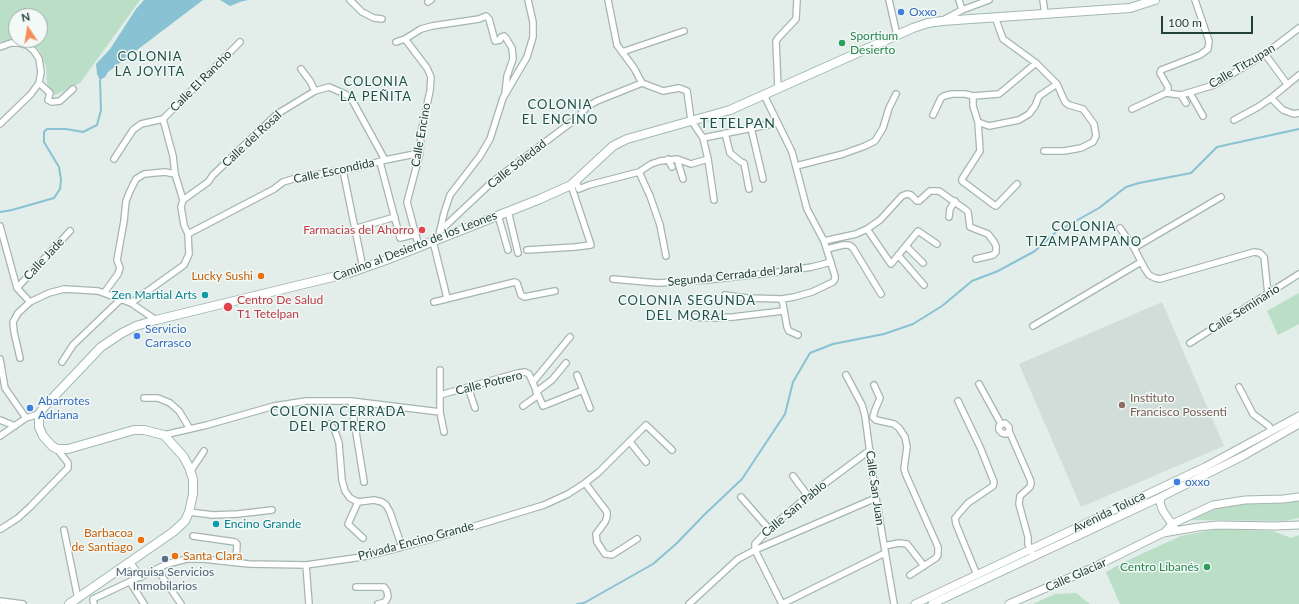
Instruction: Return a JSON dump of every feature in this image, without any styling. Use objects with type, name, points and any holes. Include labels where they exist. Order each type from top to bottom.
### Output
[{"type":"main road","name":"Camino al Desierto de los Leones","points":[[39,414],[101,347],[129,330],[156,320],[349,273],[419,247],[437,237],[540,199],[573,183],[614,146],[627,139],[730,110],[897,35],[928,24],[942,21],[1130,8],[1155,0]]},
{"type":"main road","points":[[39,414],[38,427],[43,436],[52,446],[57,449],[68,449],[134,430],[144,430],[164,435],[183,456],[193,479],[193,494],[189,512],[185,521],[173,532],[69,604]]},
{"type":"street","points":[[350,0],[362,12],[374,18],[382,18]]},
{"type":"street","points":[[447,298],[437,237],[450,195],[480,156],[490,139],[505,96],[522,68],[533,37],[533,22],[528,0]]},
{"type":"street","points":[[608,0],[617,44],[634,68],[642,83],[663,91],[679,88],[687,91],[691,120],[703,138],[708,159],[714,200]]},
{"type":"street","points":[[778,88],[776,41],[778,37],[796,19],[797,0]]},
{"type":"street","points":[[889,0],[897,35]]},
{"type":"street","points":[[959,0],[962,10]]},
{"type":"street","points":[[942,21],[962,10],[989,0]]},
{"type":"street","points":[[1043,0],[1045,14]]},
{"type":"street","points":[[1166,93],[1168,86],[1160,73],[1161,70],[1200,55],[1208,49],[1209,41],[1195,0]]},
{"type":"street","points":[[396,42],[406,39],[432,26],[478,19],[486,16],[489,19],[495,41],[500,40],[500,37],[504,36],[512,48],[513,59],[507,76],[505,96]]},
{"type":"street","points":[[995,17],[1003,39],[1036,63],[1057,84],[1065,102],[1069,105],[1083,109],[1094,124],[1096,136],[1093,142],[1081,148],[1064,151],[1044,151]]},
{"type":"street","name":"Calle Titzupan","points":[[1182,95],[1214,86],[1265,54],[1299,28]]},
{"type":"street","points":[[622,52],[684,31]]},
{"type":"street","name":"Calle Encino","points":[[406,39],[427,68],[430,77],[430,91],[421,132],[420,153],[407,202],[419,247]]},
{"type":"street","name":"Calle El Rancho","points":[[163,119],[240,42]]},
{"type":"street","points":[[0,47],[11,43],[27,45],[34,51],[39,59],[41,72],[39,84],[31,94],[0,124]]},
{"type":"street","points":[[1265,54],[1286,84]]},
{"type":"street","points":[[933,115],[941,98],[944,96],[952,94],[965,94],[973,96],[998,94],[1036,63]]},
{"type":"street","points":[[301,69],[315,91]]},
{"type":"street","points":[[1234,120],[1258,107],[1299,75]]},
{"type":"street","name":"Calle Soledad","points":[[437,237],[491,183],[577,118],[588,106],[642,83]]},
{"type":"street","points":[[39,84],[50,93],[48,100],[52,102],[60,101],[73,90]]},
{"type":"street","points":[[978,122],[989,126],[1019,120],[1029,114],[1035,106],[1039,96],[1057,84]]},
{"type":"street","name":"Calle del Rosal","points":[[183,200],[208,182],[213,175],[277,114],[315,91],[329,88],[351,98],[383,161],[400,238],[416,234]]},
{"type":"street","points":[[1132,109],[1166,93],[1182,95],[1186,103]]},
{"type":"street","points":[[1190,93],[1203,116]]},
{"type":"street","points":[[796,166],[843,154],[874,141],[883,128],[889,108],[896,94]]},
{"type":"street","points":[[725,294],[746,298],[794,298],[812,292],[833,282],[835,276],[824,241],[807,209],[792,152],[764,95]]},
{"type":"street","points":[[973,96],[973,106],[978,122],[980,152],[962,181],[994,205],[998,205],[1017,184]]},
{"type":"street","points":[[1273,96],[1283,110],[1294,114],[1299,113]]},
{"type":"street","points":[[114,159],[133,130],[141,124],[163,119],[173,156],[175,174],[183,200],[181,207],[184,225],[188,234],[189,254],[184,265],[131,303]]},
{"type":"street","points":[[703,138],[777,123]]},
{"type":"street","points":[[751,128],[763,179]]},
{"type":"street","points":[[725,133],[730,153],[744,163],[749,189]]},
{"type":"street","name":"Calle Escondida","points":[[188,234],[274,189],[283,182],[360,167],[420,153]]},
{"type":"street","points":[[573,183],[579,190],[589,185],[639,172],[651,164],[668,159],[677,159],[691,164]]},
{"type":"street","points":[[668,159],[672,167]]},
{"type":"street","points":[[677,159],[683,179]]},
{"type":"street","points":[[680,170],[691,164],[708,159]]},
{"type":"street","points":[[104,293],[118,274],[120,268],[117,260],[126,201],[136,179],[144,174],[165,172],[175,174]]},
{"type":"street","points":[[639,172],[650,196],[660,225],[666,256]]},
{"type":"street","points":[[344,175],[363,268]]},
{"type":"street","points":[[527,250],[591,245],[573,183]]},
{"type":"street","points":[[824,241],[845,237],[867,229],[880,220],[902,196],[907,194],[911,195],[919,201],[930,191],[939,191],[955,201],[968,212],[970,227],[972,229],[988,234],[992,238],[996,246],[996,252],[993,255],[976,259]]},
{"type":"street","points":[[1134,248],[1221,197]]},
{"type":"street","points":[[949,217],[950,209],[955,201]]},
{"type":"street","points":[[508,211],[518,253]]},
{"type":"street","points":[[498,215],[508,250]]},
{"type":"street","points":[[354,229],[395,218]]},
{"type":"street","points":[[0,226],[17,288],[30,302]]},
{"type":"street","points":[[1120,228],[1150,275],[1160,279],[1254,252],[1260,253],[1264,257],[1268,294]]},
{"type":"street","points":[[867,229],[892,264],[918,230],[937,244]]},
{"type":"street","name":"Calle Jade","points":[[17,288],[70,231]]},
{"type":"street","points":[[827,249],[843,245],[854,248],[881,294]]},
{"type":"street","points":[[906,246],[923,263]]},
{"type":"street","points":[[898,256],[924,285]]},
{"type":"street","name":"Segunda Cerrada del Jaral","points":[[613,279],[658,283],[707,280],[778,272],[812,267],[831,262]]},
{"type":"street","points":[[1033,326],[1141,262]]},
{"type":"street","name":"Calle Seminario","points":[[1190,343],[1299,274]]},
{"type":"street","points":[[434,302],[515,282],[517,283],[524,297],[555,291]]},
{"type":"street","points":[[20,358],[13,322],[18,313],[30,302],[49,293],[64,289],[98,291],[131,303],[156,320]]},
{"type":"street","points":[[782,299],[783,311],[789,331],[798,335]]},
{"type":"street","points":[[62,362],[73,345],[120,300]]},
{"type":"street","points":[[690,317],[733,317],[783,311]]},
{"type":"street","points":[[570,337],[533,382],[543,406],[583,390]]},
{"type":"street","points":[[0,359],[5,388],[26,418]]},
{"type":"street","points":[[523,406],[552,380],[566,363]]},
{"type":"street","points":[[440,370],[440,412],[444,432]]},
{"type":"street","name":"Calle Potrero","points":[[440,395],[525,372],[529,374],[533,382]]},
{"type":"street","points":[[577,375],[590,408]]},
{"type":"street","name":"Calle San Juan","points":[[846,375],[862,405],[868,429],[876,498],[894,604]]},
{"type":"street","points":[[979,384],[1000,424],[1004,423],[1008,425],[1009,431],[1030,479],[1030,487],[1020,496],[1019,500],[1028,537],[1028,544],[1035,551]]},
{"type":"street","points":[[874,386],[880,398],[873,417],[876,420],[894,424],[905,436],[908,447],[904,469],[938,548],[938,555],[936,558],[910,575]]},
{"type":"street","points":[[1239,387],[1253,414],[1269,426],[1271,432]]},
{"type":"street","points":[[468,388],[475,408]]},
{"type":"street","points":[[144,398],[158,398],[170,403],[179,411],[190,429]]},
{"type":"street","points":[[164,435],[207,425],[274,406],[306,401],[351,401],[440,412]]},
{"type":"street","points":[[351,401],[364,482]]},
{"type":"street","points":[[958,402],[980,447],[994,482],[993,486],[968,503],[955,518],[956,524],[977,575]]},
{"type":"street","points":[[0,436],[26,418],[39,414]]},
{"type":"street","name":"Avenida Toluca","points":[[932,604],[1210,464],[1299,416]]},
{"type":"street","points":[[0,420],[15,426]]},
{"type":"street","points":[[330,424],[339,443],[342,480],[345,491],[350,498],[358,502],[374,500],[382,502],[386,505],[390,512],[402,547]]},
{"type":"street","name":"Avenida Toluca","points":[[916,604],[977,575],[1161,497],[1243,456],[1299,424]]},
{"type":"street","name":"Privada Encino Grande","points":[[94,604],[93,599],[167,564],[187,559],[203,559],[249,564],[306,565],[362,557],[442,536],[544,504],[568,494],[585,483],[599,472],[646,425],[672,450]]},
{"type":"street","points":[[630,442],[646,462]]},
{"type":"street","points":[[1,529],[18,518],[60,478],[68,468],[68,463],[57,449]]},
{"type":"street","name":"Calle San Pablo","points":[[689,604],[727,567],[755,550],[755,544],[768,529],[808,496],[870,450]]},
{"type":"street","points":[[190,472],[204,451]]},
{"type":"street","points":[[793,476],[808,496]]},
{"type":"street","points":[[585,483],[607,512],[605,522],[596,534],[597,542],[605,554],[612,555],[637,539]]},
{"type":"street","points":[[741,497],[768,529]]},
{"type":"street","points":[[1161,497],[1160,503],[1164,512],[1178,531]]},
{"type":"street","name":"Calle Glaciar","points":[[1164,533],[1172,524],[1213,505],[1231,501],[1299,497]]},
{"type":"street","points":[[876,498],[755,550],[782,604],[885,553]]},
{"type":"street","points":[[358,502],[348,524],[363,538]]},
{"type":"street","points":[[189,512],[213,515],[272,510]]},
{"type":"street","name":"Calle Glaciar","points":[[1009,604],[1090,569],[1164,533],[1218,526],[1299,525]]},
{"type":"street","points":[[64,530],[78,598]]},
{"type":"street","points":[[193,536],[235,542],[237,544],[236,562]]},
{"type":"street","points":[[884,546],[899,543],[907,544],[924,566]]},
{"type":"street","points":[[130,562],[141,577]]},
{"type":"street","points":[[306,565],[309,604]]},
{"type":"street","points":[[157,569],[180,604]]},
{"type":"street","points":[[130,582],[144,604]]},
{"type":"street","points":[[356,587],[384,587],[387,591],[388,597],[384,602],[378,604]]},
{"type":"street","points":[[0,601],[23,604]]},
{"type":"shaded area","name":"Instituto Francisco Possenti","points":[[1162,302],[1224,446],[1081,507],[1019,364]]},
{"type":"green space","points":[[0,0],[140,0],[80,83],[55,95],[47,84],[46,67],[38,48],[48,48],[48,8],[8,8],[8,43],[0,42]]},
{"type":"green space","points":[[1299,293],[1299,324],[1278,335],[1267,311]]},
{"type":"green space","points":[[1299,498],[1299,518],[1285,521],[1185,520],[1230,504],[1272,502]]},
{"type":"green space","name":"Centro Libanés","points":[[1217,529],[1273,531],[1291,538],[1299,535],[1299,604],[1120,604],[1106,572],[1124,562],[1181,536]]},
{"type":"green space","points":[[1076,593],[1090,604],[1033,604],[1055,594]]},
{"type":"water","points":[[144,0],[203,0],[108,72],[105,77],[100,80],[97,74],[96,64],[110,49],[136,9]]},
{"type":"water","points":[[220,0],[248,0],[230,6]]},
{"type":"waterway","points":[[0,212],[54,198],[60,189],[61,180],[59,167],[44,142],[44,132],[47,129],[66,129],[83,132],[97,125],[101,110],[100,80]]},
{"type":"waterway","points":[[577,604],[584,603],[653,564],[677,543],[742,479],[785,414],[793,382],[810,353],[833,344],[884,334],[913,324],[942,306],[972,281],[998,271],[1035,251],[1056,232],[1099,208],[1126,187],[1191,173],[1217,147],[1299,129]]},
{"type":"place","name":"Oxxo","points":[[901,12]]},
{"type":"place","name":"Sportium Desierto","points":[[842,43]]},
{"type":"place","name":"Farmacias del Ahorro","points":[[422,230]]},
{"type":"place","name":"Lucky Sushi","points":[[261,276]]},
{"type":"place","name":"Zen Martial Arts","points":[[205,295]]},
{"type":"place","name":"Centro De Salud T1 Tetelpan","points":[[228,307]]},
{"type":"place","name":"Servicio Carrasco","points":[[137,336]]},
{"type":"place","name":"Instituto Francisco Possenti","points":[[1122,405]]},
{"type":"place","name":"Abarrotes Adriana","points":[[30,408]]},
{"type":"place","name":"oxxo","points":[[1177,482]]},
{"type":"place","name":"Encino Grande","points":[[216,524]]},
{"type":"place","name":"Barbacoa de Santiago","points":[[141,540]]},
{"type":"place","name":"Santa Clara","points":[[175,556]]},
{"type":"place","name":"Marquisa Servicios Inmobilarios","points":[[165,559]]},
{"type":"place","name":"Centro Libanés","points":[[1207,567]]},
{"type":"district","name":"COLONIA LA JOYITA","points":[[150,64]]},
{"type":"district","name":"COLONIA LA PEÑITA","points":[[376,90]]},
{"type":"district","name":"COLONIA EL ENCINO","points":[[560,112]]},
{"type":"district","name":"TETELPAN","points":[[738,123]]},
{"type":"district","name":"COLONIA TIZAMPAMPANO","points":[[1084,234]]},
{"type":"district","name":"COLONIA SEGUNDA DEL MORAL","points":[[687,308]]},
{"type":"district","name":"COLONIA CERRADA DEL POTRERO","points":[[338,420]]}]
